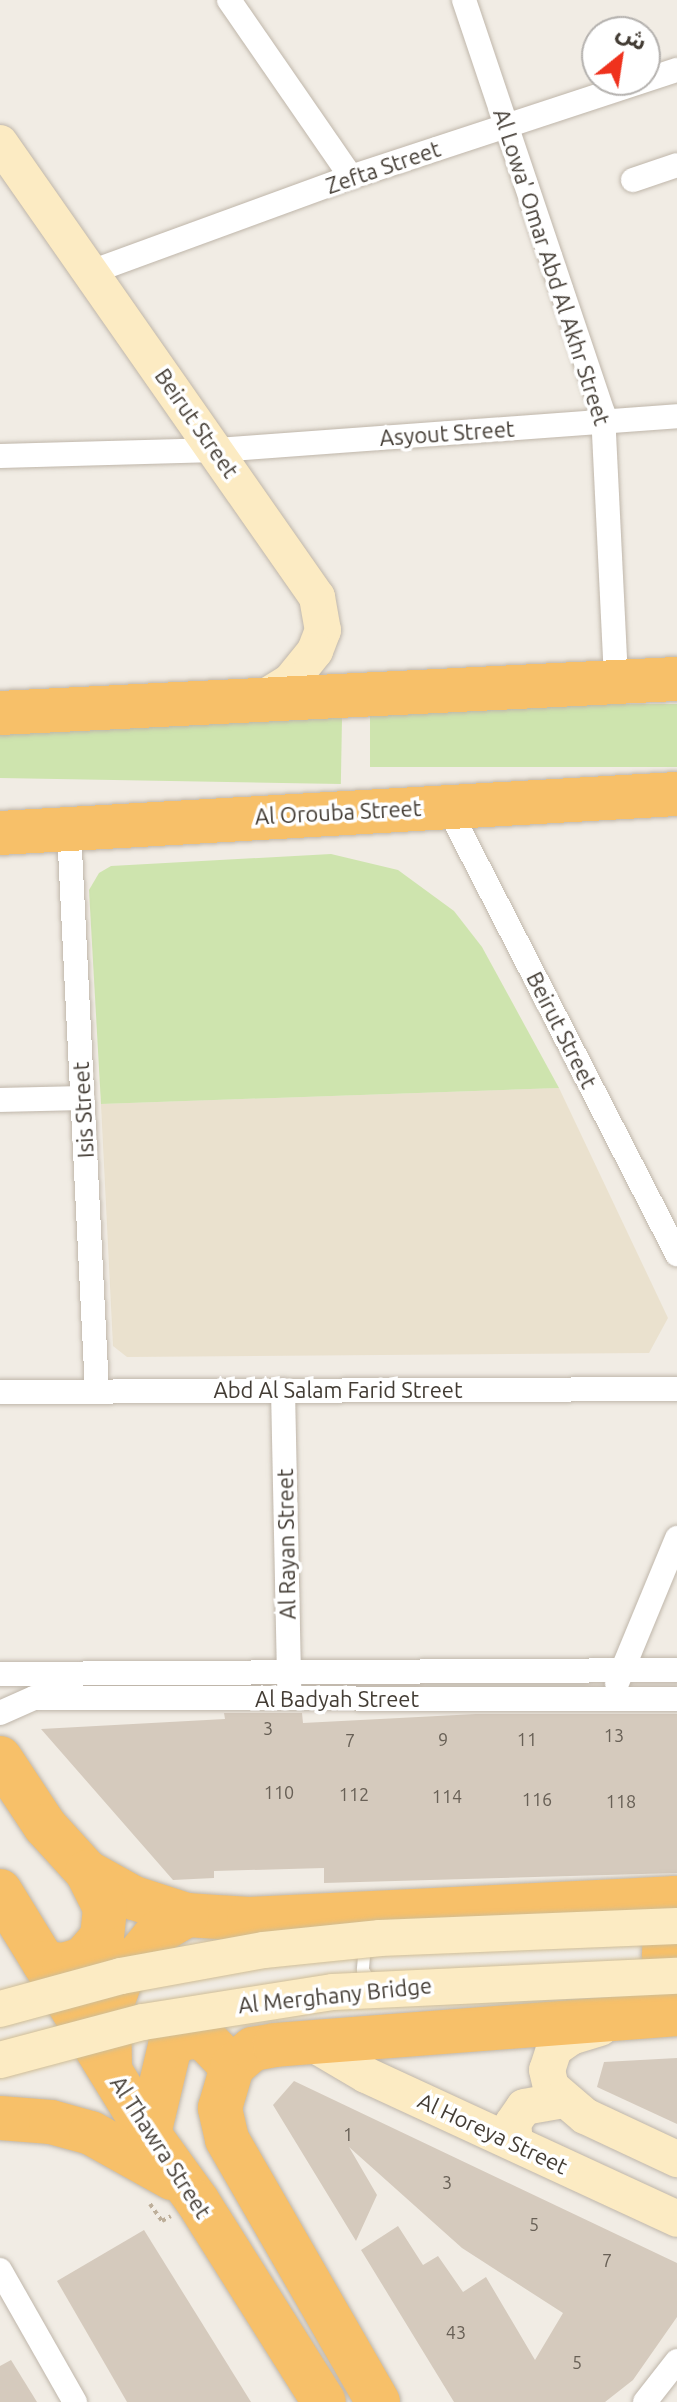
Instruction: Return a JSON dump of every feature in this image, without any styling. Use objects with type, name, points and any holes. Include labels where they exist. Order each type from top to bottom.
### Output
[{"type":"highway","points":[[0,713],[677,679]]},
{"type":"highway","name":"Al Orouba Street","points":[[0,833],[677,794]]},
{"type":"highway","points":[[0,1758],[45,1826],[87,1872],[105,1908],[102,1937],[83,1959],[64,1965],[44,1963]]},
{"type":"highway","points":[[87,1872],[134,1898],[205,1917],[666,1905],[664,1956],[677,1993]]},
{"type":"highway","name":"Al Thawra Street","points":[[0,1891],[149,2134],[324,2402]]},
{"type":"highway","points":[[111,2069],[108,2021],[122,1976],[157,1933],[205,1917]]},
{"type":"highway","points":[[378,2402],[227,2139],[220,2108],[232,2067],[253,2049],[611,2005],[677,2014]]},
{"type":"highway","points":[[149,2134],[170,2046],[186,2037],[204,2038],[232,2067]]},
{"type":"highway","points":[[0,2118],[51,2122],[91,2133],[187,2189]]},
{"type":"street","points":[[229,0],[351,177]]},
{"type":"street","name":"Al Lowa' Omar Abd Al Akhr Street","points":[[464,0],[604,422],[616,682]]},
{"type":"street","name":"Zefta Street","points":[[91,272],[351,177],[677,70]]},
{"type":"street","name":"Beirut Street","points":[[0,143],[217,450],[321,607],[323,630],[308,662],[291,681],[260,700]]},
{"type":"street","points":[[633,180],[677,165]]},
{"type":"street","name":"Asyout Street","points":[[0,456],[217,450],[677,416]]},
{"type":"street","name":"Beirut Street","points":[[447,806],[677,1254]]},
{"type":"street","name":"Isis Street","points":[[69,830],[97,1390]]},
{"type":"street","points":[[0,1100],[82,1098]]},
{"type":"street","name":"Abd Al Salam Farid Street","points":[[0,1392],[677,1389]]},
{"type":"street","name":"Al Rayan Street","points":[[283,1390],[290,1699]]},
{"type":"street","points":[[610,1699],[677,1538]]},
{"type":"street","name":"Al Badyah Street","points":[[0,1674],[677,1670]]},
{"type":"street","name":"Al Badyah Street","points":[[0,1713],[34,1698],[677,1699]]},
{"type":"street","points":[[0,2009],[136,1973],[264,1950],[666,1905]]},
{"type":"street","name":"Al Merghany Bridge","points":[[0,2060],[143,2022],[333,1992],[677,1976]]},
{"type":"street","points":[[611,2005],[554,2049],[548,2079],[562,2100],[677,2159]]},
{"type":"street","name":"Al Horeya Street","points":[[310,2042],[366,2075],[677,2219]]},
{"type":"street","points":[[515,2142],[513,2123],[524,2107],[562,2100]]},
{"type":"street","points":[[0,2270],[75,2402]]},
{"type":"street","points":[[645,2402],[677,2361]]},
{"type":"lane","points":[[611,2005],[572,1987],[387,1993],[368,1980],[361,1959],[370,1938],[390,1927],[605,1914],[666,1905]]},
{"type":"shaded area","points":[[559,1088],[668,1318],[649,1353],[127,1357],[113,1346],[101,1104]]},
{"type":"green space","points":[[370,704],[677,704],[677,767],[370,767]]},
{"type":"green space","points":[[0,712],[342,718],[341,784],[0,778]]},
{"type":"green space","points":[[331,854],[398,870],[454,911],[482,947],[559,1088],[101,1104],[89,890],[99,873],[111,866]]},
{"type":"building","points":[[224,1713],[302,1713],[303,1723],[476,1714],[677,1714],[677,1873],[324,1883],[324,1868],[214,1871],[214,1878],[173,1880],[41,1729],[225,1719]]},
{"type":"building","points":[[677,2058],[677,2124],[597,2087],[604,2062]]},
{"type":"building","points":[[294,2081],[677,2263],[677,2317],[633,2380],[605,2402],[454,2402],[361,2250],[398,2226],[423,2265],[438,2256],[463,2292],[486,2277],[535,2360],[563,2313],[462,2248],[349,2147],[377,2195],[356,2241],[273,2105]]},
{"type":"building","points":[[144,2230],[251,2402],[127,2402],[57,2281]]},
{"type":"building","points":[[11,2360],[37,2402],[0,2402],[0,2366]]}]
